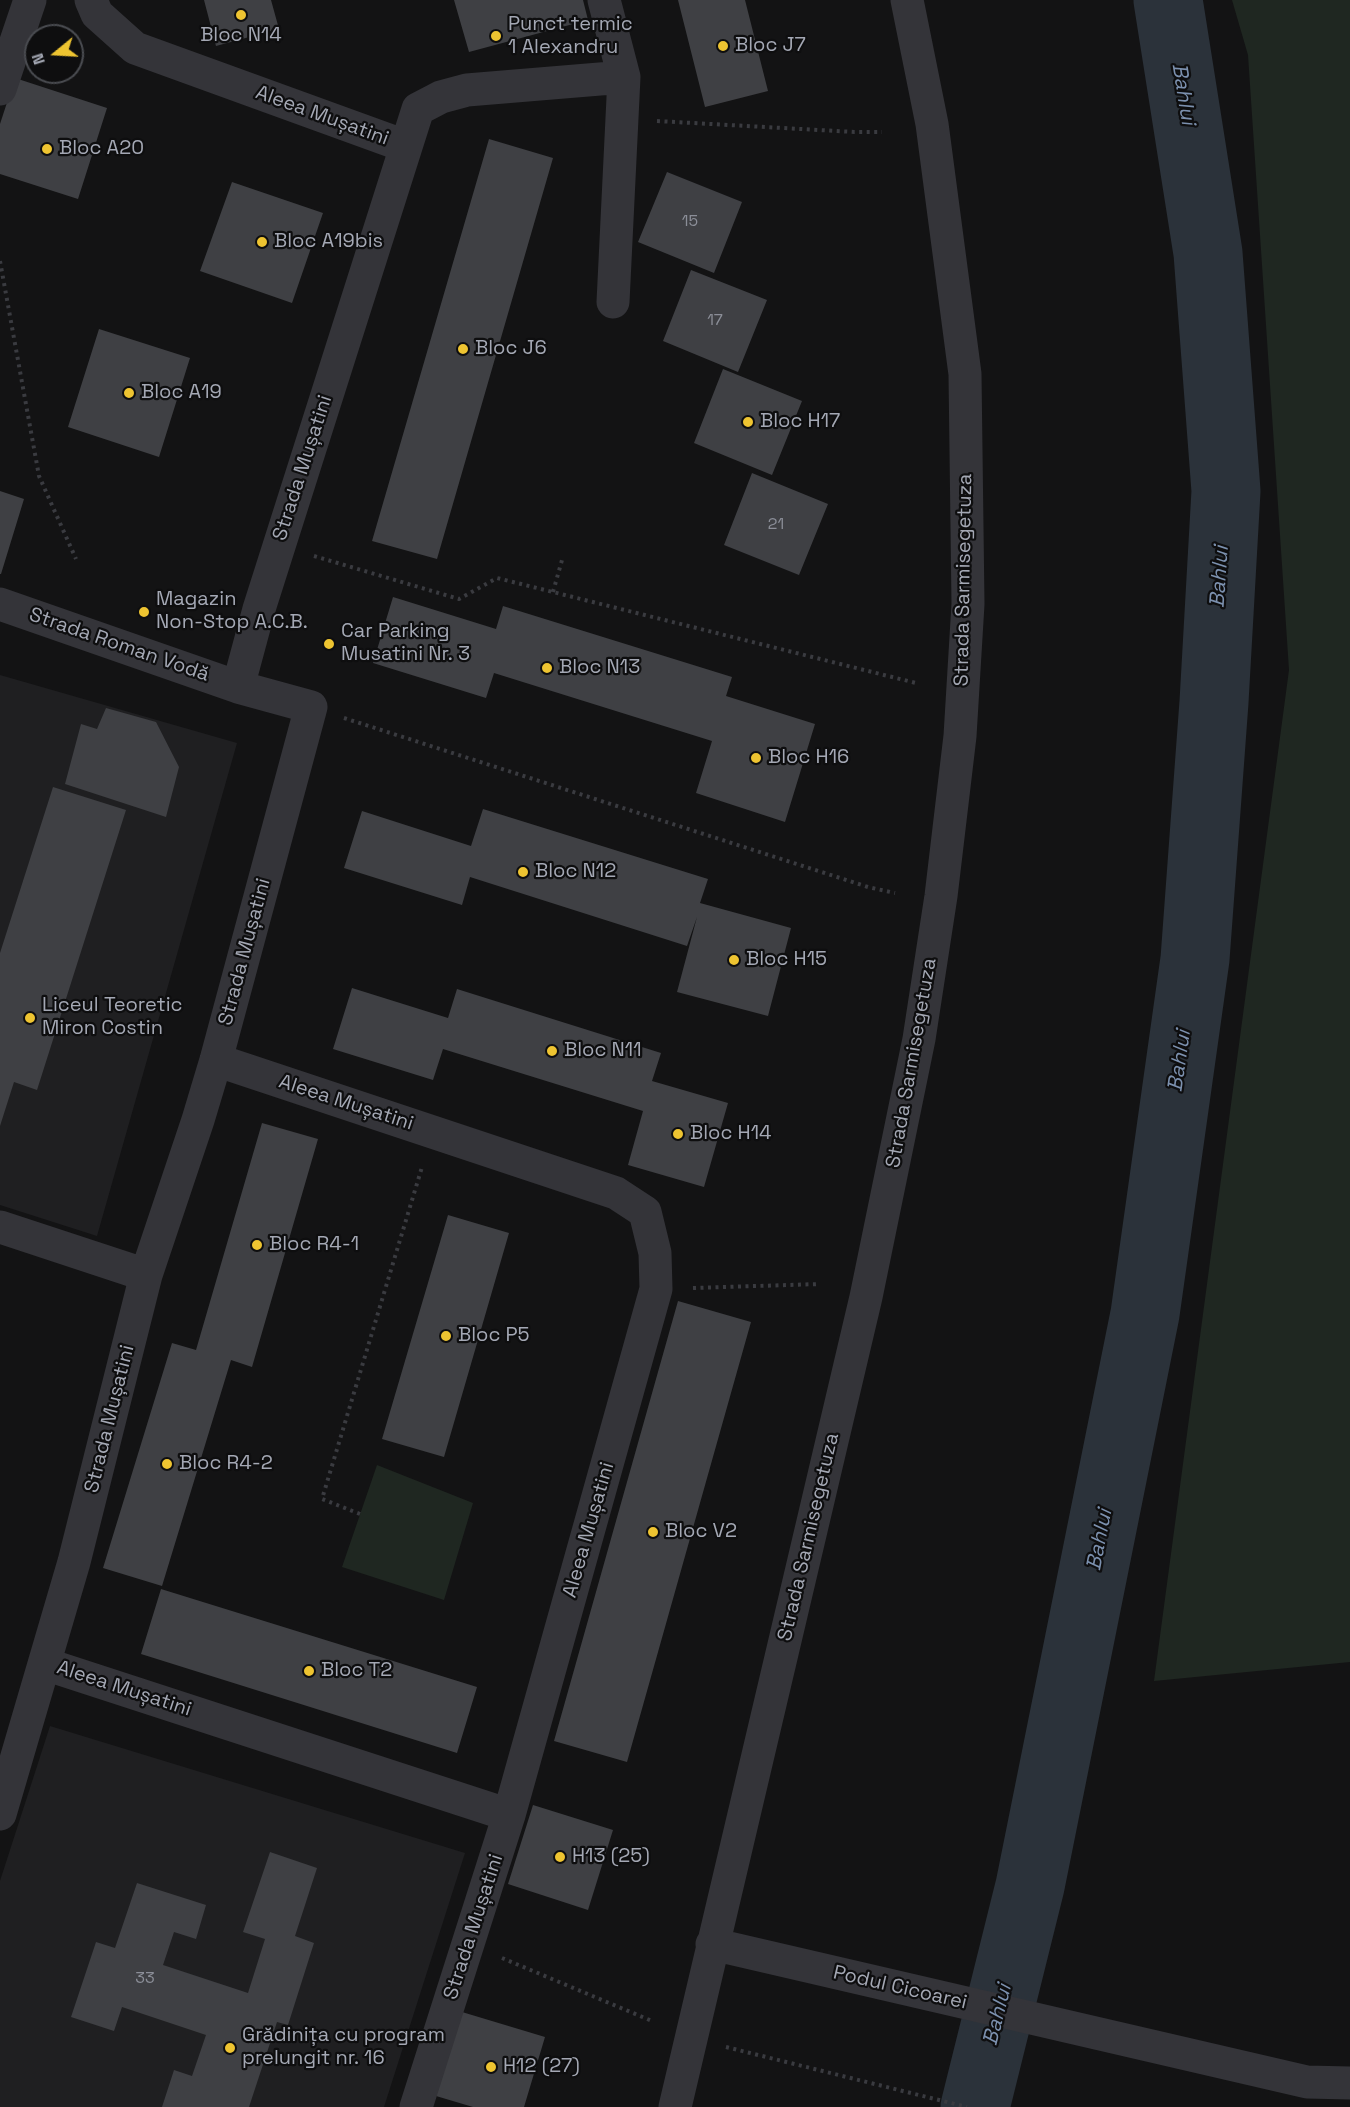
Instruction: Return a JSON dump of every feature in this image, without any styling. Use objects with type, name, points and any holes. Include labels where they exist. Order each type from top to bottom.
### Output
[{"type":"street","points":[[0,89],[30,0]]},
{"type":"street","name":"Aleea Mușatini","points":[[91,0],[97,14],[135,48],[405,146],[418,109],[441,97],[466,90],[624,77]]},
{"type":"street","points":[[604,0],[624,77],[613,302]]},
{"type":"street","name":"Strada Sarmisegetuza","points":[[675,2107],[866,1297],[919,1040],[941,896],[960,736],[968,604],[965,374],[932,124],[907,0]]},
{"type":"street","name":"Strada Mușatini","points":[[238,687],[278,546],[405,146]]},
{"type":"street","name":"Strada Roman Vodă","points":[[0,604],[238,687]]},
{"type":"street","points":[[238,687],[311,707]]},
{"type":"street","name":"Strada Mușatini","points":[[0,1814],[74,1562],[146,1275],[216,1060],[311,707]]},
{"type":"street","name":"Aleea Mușatini","points":[[45,1664],[509,1815],[656,1289],[655,1253],[645,1212],[616,1193],[216,1060]]},
{"type":"street","points":[[0,1227],[146,1275]]},
{"type":"street","name":"Strada Mușatini","points":[[416,2107],[509,1815]]},
{"type":"street","name":"Podul Cicoarei","points":[[712,1944],[1307,2082],[1350,2083]]},
{"type":"path","points":[[623,119],[882,132]]},
{"type":"path","points":[[0,261],[39,476],[76,559]]},
{"type":"path","points":[[278,546],[459,599],[497,578],[916,682]]},
{"type":"path","points":[[553,592],[562,560]]},
{"type":"path","points":[[311,707],[867,887],[895,893]]},
{"type":"path","points":[[360,1514],[322,1499],[432,1131]]},
{"type":"path","points":[[656,1289],[820,1284]]},
{"type":"path","points":[[468,1943],[652,2021]]},
{"type":"path","points":[[691,2038],[967,2107]]},
{"type":"shaded area","points":[[1232,0],[1350,0],[1350,1662],[1154,1681],[1289,670],[1248,55]]},
{"type":"shaded area","points":[[0,675],[237,743],[97,1236],[0,1205]]},
{"type":"shaded area","points":[[377,1465],[473,1503],[444,1600],[342,1567]]},
{"type":"shaded area","points":[[50,1726],[465,1853],[384,2107],[0,2107],[0,1881]]},
{"type":"building","name":"Bloc N14","points":[[204,0],[271,0],[279,29],[216,46]]},
{"type":"building","name":"Punct termic 1 Alexandru","points":[[454,0],[583,0],[588,20],[469,52]]},
{"type":"building","name":"Bloc J7","points":[[678,0],[745,0],[768,91],[705,107]]},
{"type":"building","name":"Bloc A20","points":[[15,78],[24,81],[24,84],[33,84],[107,108],[78,199],[0,174],[0,124]]},
{"type":"building","name":"Bloc J6","points":[[489,139],[553,158],[437,559],[372,541]]},
{"type":"building","points":[[667,172],[742,202],[714,273],[638,242]]},
{"type":"building","name":"Bloc A19bis","points":[[232,182],[323,213],[292,303],[200,271]]},
{"type":"building","name":"Bloc H17","points":[[691,270],[767,300],[738,372],[663,341]]},
{"type":"building","name":"Bloc A19","points":[[99,329],[190,358],[159,457],[68,427]]},
{"type":"building","name":"Bloc H17","points":[[723,369],[802,401],[772,475],[694,443]]},
{"type":"building","name":"Bloc H17","points":[[752,473],[828,504],[799,575],[724,545]]},
{"type":"building","points":[[0,491],[24,499],[1,574],[0,574]]},
{"type":"building","name":"Bloc N13","points":[[393,597],[496,629],[503,606],[732,677],[726,696],[815,724],[785,822],[696,793],[712,741],[494,673],[486,698],[373,663]]},
{"type":"building","points":[[106,708],[156,722],[179,767],[166,817],[65,784],[81,724],[97,729]]},
{"type":"building","name":"Liceul Teoretic Miron Costin","points":[[53,787],[126,810],[37,1090],[14,1082],[0,1126],[0,953]]},
{"type":"building","name":"Bloc N12","points":[[483,809],[708,879],[700,903],[791,928],[768,1016],[677,992],[697,917],[687,946],[470,877],[462,905],[344,868],[362,811],[471,846]]},
{"type":"building","name":"Bloc N11","points":[[352,988],[448,1018],[457,989],[661,1053],[652,1081],[728,1103],[704,1187],[628,1165],[643,1111],[443,1049],[433,1080],[333,1049]]},
{"type":"building","points":[[262,1123],[318,1139],[252,1367],[231,1360],[162,1586],[103,1568],[172,1343],[196,1350]]},
{"type":"building","name":"Bloc P5","points":[[448,1215],[509,1233],[444,1457],[382,1439]]},
{"type":"building","name":"Bloc V2","points":[[678,1301],[751,1322],[627,1762],[554,1741]]},
{"type":"building","name":"Bloc T2","points":[[161,1589],[477,1687],[457,1753],[141,1654]]},
{"type":"building","name":"H13 (25)","points":[[533,1805],[613,1830],[588,1910],[508,1884]]},
{"type":"building","name":"Grădinița cu program prelungit nr. 16","points":[[270,1852],[317,1868],[295,1936],[314,1943],[288,2025],[277,2022],[249,2107],[162,2107],[174,2070],[192,2076],[206,2035],[122,2007],[114,2031],[71,2017],[96,1942],[115,1948],[137,1883],[206,1905],[196,1939],[174,1932],[163,1965],[248,1993],[265,1939],[243,1932]]},
{"type":"building","name":"H12 (27)","points":[[462,2012],[545,2037],[524,2107],[473,2107],[436,2096]]},
{"type":"waterway","name":"Bahlui","points":[[975,2107],[1030,1886],[1145,1314],[1195,959],[1214,702],[1226,491],[1208,253],[1168,0]]},
{"type":"place","name":"Bloc N14","points":[[241,15]]},
{"type":"place","name":"Punct termic 1 Alexandru","points":[[496,36]]},
{"type":"place","name":"Bloc J7","points":[[723,46]]},
{"type":"place","name":"Bloc A20","points":[[47,149]]},
{"type":"place","name":"Bloc A19bis","points":[[262,242]]},
{"type":"place","name":"Bloc J6","points":[[463,349]]},
{"type":"place","name":"Bloc A19","points":[[129,393]]},
{"type":"place","name":"Bloc H17","points":[[748,422]]},
{"type":"place","name":"Magazin Non-Stop A.C.B.","points":[[144,612]]},
{"type":"place","name":"Car Parking Musatini Nr. 3","points":[[329,644]]},
{"type":"place","name":"Bloc N13","points":[[547,668]]},
{"type":"place","name":"Bloc H16","points":[[756,758]]},
{"type":"place","name":"Bloc N12","points":[[523,872]]},
{"type":"place","name":"Bloc H15","points":[[734,960]]},
{"type":"place","name":"Liceul Teoretic Miron Costin","points":[[30,1018]]},
{"type":"place","name":"Bloc N11","points":[[552,1051]]},
{"type":"place","name":"Bloc H14","points":[[678,1134]]},
{"type":"place","name":"Bloc R4-1","points":[[257,1245]]},
{"type":"place","name":"Bloc P5","points":[[446,1336]]},
{"type":"place","name":"Bloc R4-2","points":[[167,1464]]},
{"type":"place","name":"Bloc V2","points":[[653,1532]]},
{"type":"place","name":"Bloc T2","points":[[309,1671]]},
{"type":"place","name":"H13 (25)","points":[[560,1857]]},
{"type":"place","name":"Grădinița cu program prelungit nr. 16","points":[[230,2048]]},
{"type":"place","name":"H12 (27)","points":[[491,2067]]}]
